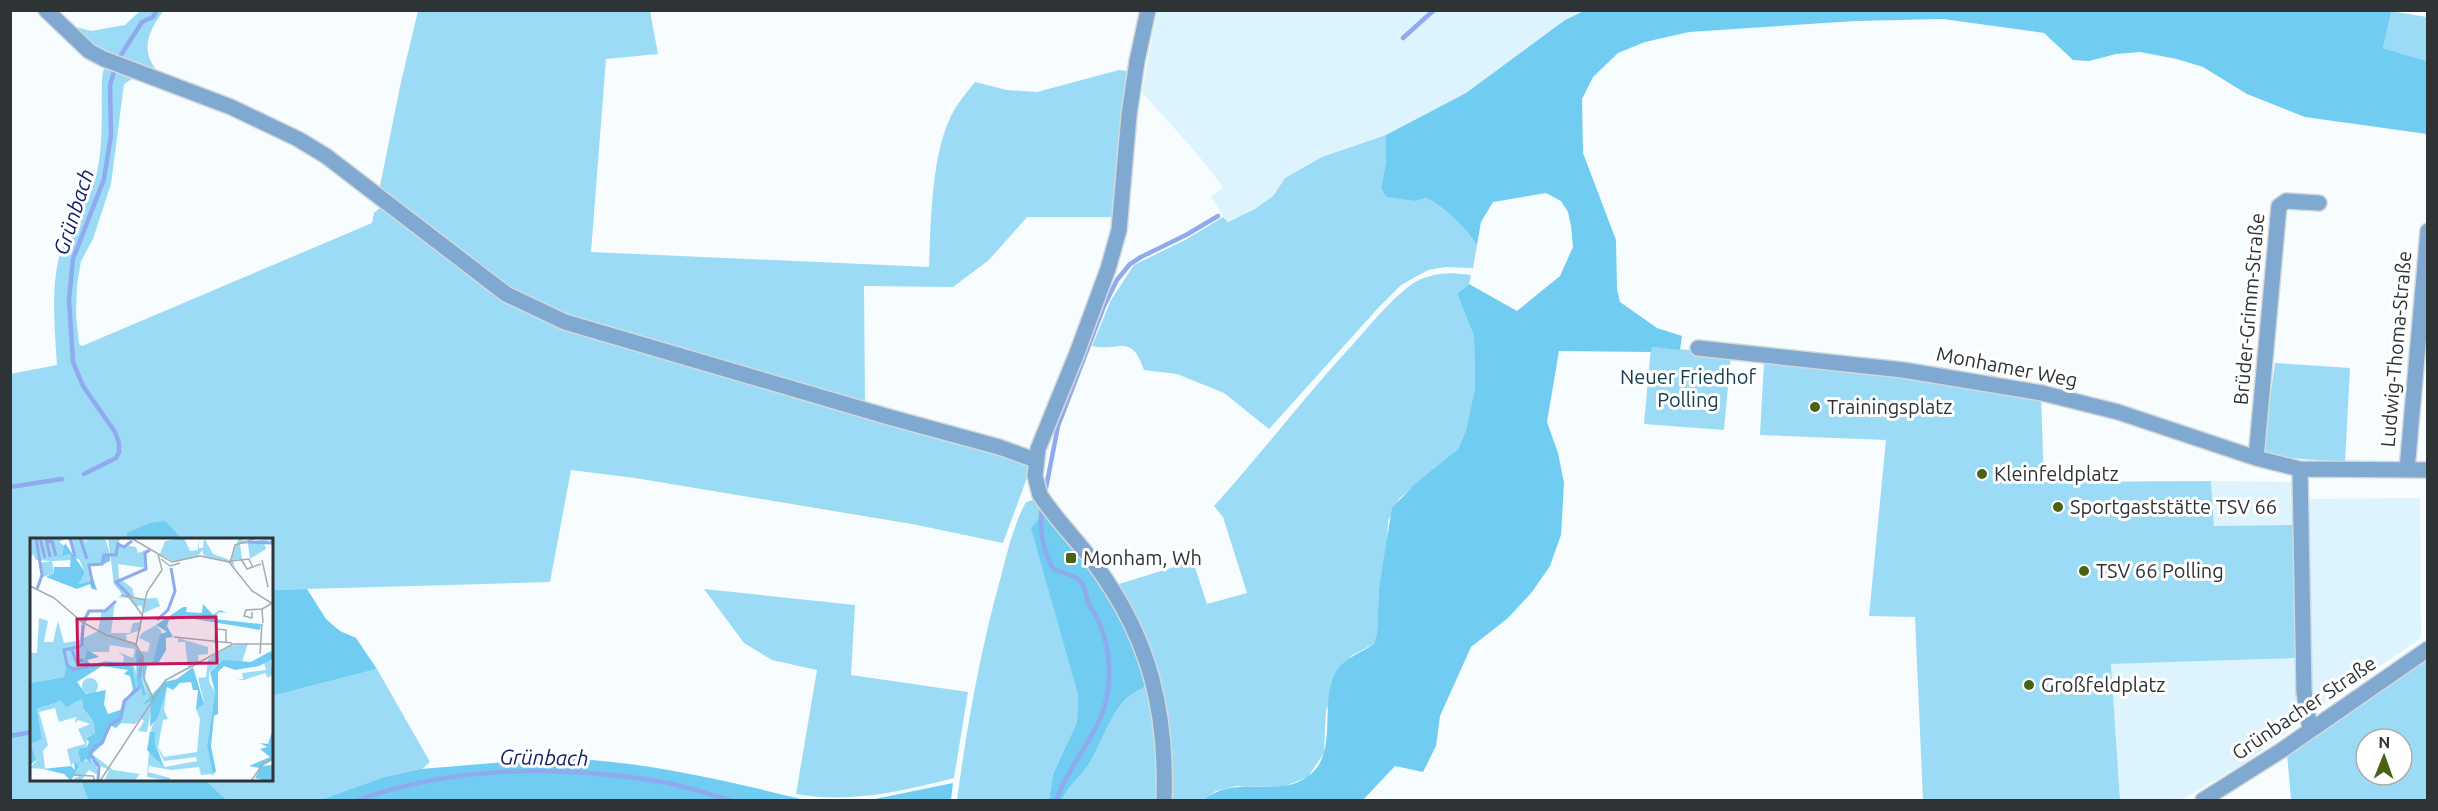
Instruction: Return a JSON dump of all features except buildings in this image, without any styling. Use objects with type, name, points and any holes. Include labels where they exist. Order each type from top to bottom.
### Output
[{"type":"street","points":[[46,10],[89,51],[104,59],[231,106],[272,125],[317,151],[380,196],[479,275],[506,294],[530,306],[594,332],[999,447],[1035,460]]},
{"type":"street","points":[[1148,10],[1129,115],[1122,211],[1115,248],[1035,460],[1035,476],[1040,495],[1096,566],[1132,622],[1145,652],[1156,691],[1164,738],[1164,801]]},
{"type":"street","name":"Brüder-Grimm-Straße","points":[[2256,458],[2279,206],[2286,201],[2319,203]]},
{"type":"street","name":"Ludwig-Thoma-Straße","points":[[2407,470],[2427,231]]},
{"type":"street","name":"Monhamer Weg","points":[[1698,348],[1903,370],[2042,393],[2127,415],[2256,458],[2300,469],[2427,470]]},
{"type":"street","points":[[2300,469],[2304,692],[2310,729]]},
{"type":"street","name":"Grünbacher Straße","points":[[2204,801],[2427,649]]},
{"type":"shaded area","points":[[1157,11],[1584,11],[1565,20],[1466,93],[1386,135],[1345,149],[1285,178],[1273,196],[1255,209],[1227,222],[1211,197],[1223,187],[1199,156],[1142,92]]},
{"type":"shaded area","points":[[1584,11],[2391,11],[2383,48],[2427,61],[2427,134],[2305,117],[2247,94],[2203,67],[2177,59],[2140,52],[2116,54],[2089,61],[2073,60],[2044,33],[1943,19],[1855,21],[1689,32],[1645,42],[1618,53],[1593,77],[1582,99],[1583,153],[1616,240],[1617,289],[1620,302],[1657,328],[1682,336],[1680,350],[1652,347],[1651,352],[1559,351],[1547,422],[1558,453],[1564,483],[1561,535],[1550,566],[1532,592],[1508,618],[1471,647],[1440,716],[1436,746],[1423,772],[1395,766],[1363,800],[1203,800],[1216,792],[1230,788],[1283,786],[1295,783],[1307,777],[1317,767],[1326,741],[1331,683],[1337,670],[1349,658],[1374,644],[1377,633],[1379,588],[1392,508],[1415,484],[1458,449],[1466,430],[1475,388],[1474,336],[1457,294],[1469,284],[1517,311],[1560,276],[1573,247],[1568,212],[1561,201],[1546,193],[1493,202],[1481,222],[1477,245],[1454,218],[1426,198],[1416,201],[1387,197],[1381,189],[1386,162],[1386,135],[1466,93],[1565,20]]},
{"type":"shaded area","points":[[2211,481],[2292,482],[2294,525],[2214,526]]},
{"type":"shaded area","points":[[2420,498],[2421,638],[2316,709],[2311,704],[2305,499]]},
{"type":"shaded area","points":[[1046,511],[1089,564],[1125,619],[1147,685],[1129,696],[1118,708],[1087,767],[1062,800],[1049,800],[1053,774],[1077,722],[1078,695],[1031,528]]},
{"type":"shaded area","points":[[166,521],[181,538],[126,538],[127,533],[150,523]]},
{"type":"shaded area","points":[[307,589],[326,619],[340,631],[356,638],[377,669],[273,696],[273,590]]},
{"type":"shaded area","points":[[2297,658],[2298,725],[2236,768],[2181,800],[2120,800],[2111,664]]},
{"type":"shaded area","points":[[554,758],[649,767],[712,778],[805,800],[320,800],[384,777],[421,769]]},
{"type":"shaded area","points":[[81,781],[206,781],[227,800],[88,800]]},
{"type":"shaded area","points":[[953,783],[951,800],[870,800]]},
{"type":"green space","points":[[140,11],[163,11],[148,41],[149,56],[158,72],[104,52],[72,26],[91,31],[125,25]]},
{"type":"green space","points":[[418,11],[650,11],[658,54],[606,59],[591,252],[929,267],[933,190],[939,151],[951,116],[975,82],[1007,90],[1037,92],[1119,70],[1129,73],[1115,217],[1027,217],[989,260],[953,287],[864,286],[865,403],[592,325],[549,308],[486,275],[380,186]]},
{"type":"green space","points":[[2390,11],[2427,17],[2427,61],[2383,48]]},
{"type":"green space","points":[[106,67],[135,77],[124,84],[111,184],[93,239],[81,261],[76,315],[79,344],[82,346],[372,223],[374,213],[382,206],[522,308],[1022,461],[1027,466],[1028,475],[1003,543],[912,524],[635,478],[571,470],[550,582],[273,590],[273,538],[181,538],[166,521],[128,533],[126,538],[30,538],[30,781],[81,781],[88,800],[11,800],[10,374],[57,365],[55,278],[61,251],[93,186],[99,164],[103,71]]},
{"type":"green space","points":[[1386,135],[1386,162],[1381,190],[1416,201],[1426,198],[1447,212],[1477,245],[1473,268],[1446,267],[1428,270],[1401,285],[1269,429],[1224,393],[1177,374],[1144,370],[1139,358],[1129,347],[1092,346],[1111,300],[1134,265],[1187,239],[1223,217],[1228,222],[1255,209],[1273,196],[1285,178],[1322,157]]},
{"type":"green space","points":[[1451,273],[1471,275],[1469,284],[1457,294],[1474,336],[1475,388],[1466,430],[1458,449],[1400,498],[1388,521],[1387,546],[1379,588],[1377,633],[1374,644],[1351,656],[1326,710],[1324,753],[1308,777],[1283,787],[1237,786],[1216,791],[1203,800],[1169,800],[1170,766],[1116,585],[1193,561],[1207,604],[1247,593],[1223,517],[1214,506],[1318,383],[1389,304],[1417,281]]},
{"type":"green space","name":"Neuer Friedhof Polling","points":[[1651,347],[1731,353],[1724,430],[1644,424]]},
{"type":"green space","name":"TSV 66 Polling","points":[[1764,362],[1900,375],[2041,396],[2044,482],[2211,481],[2214,526],[2294,525],[2297,658],[2111,664],[2120,800],[1923,800],[1915,617],[1869,616],[1886,440],[1760,435]]},
{"type":"green space","points":[[2275,363],[2350,368],[2345,462],[2274,457],[2266,451],[2264,439]]},
{"type":"green space","points":[[1038,500],[1046,511],[1032,528],[1078,695],[1077,722],[1053,774],[1049,800],[957,800],[986,634],[1017,521],[1026,502]]},
{"type":"green space","points":[[704,589],[855,605],[851,675],[968,692],[954,778],[876,795],[836,798],[796,794],[817,670],[772,660],[744,643]]},
{"type":"green space","points":[[2427,655],[2427,800],[2291,800],[2287,753]]},
{"type":"green space","points":[[377,669],[430,762],[422,769],[384,777],[320,800],[227,800],[206,781],[273,781],[273,696]]},
{"type":"green space","points":[[1147,685],[1154,703],[1159,800],[1062,800],[1087,767],[1118,708],[1129,696]]},
{"type":"waterway","name":"Grünbach","points":[[121,55],[142,22],[153,17],[157,10]]},
{"type":"waterway","points":[[1403,38],[1434,10]]},
{"type":"waterway","name":"Grünbach","points":[[84,474],[116,458],[119,452],[115,432],[83,386],[73,362],[69,300],[73,259],[104,179],[111,135],[110,85],[114,72]]},
{"type":"waterway","points":[[1045,493],[1058,426],[1104,306],[1117,280],[1130,264],[1141,257],[1218,216]]},
{"type":"waterway","name":"Grünbach","points":[[10,487],[62,479]]},
{"type":"waterway","points":[[1042,507],[1042,539],[1046,554],[1053,569],[1077,578],[1083,585],[1104,636],[1109,667],[1109,683],[1102,713],[1056,800]]},
{"type":"waterway","points":[[10,736],[30,732]]},
{"type":"waterway","name":"Grünbach","points":[[358,800],[432,780],[470,775],[548,771],[625,776],[663,782],[729,800]]},
{"type":"place","name":"Trainingsplatz","points":[[1815,407]]},
{"type":"place","name":"Kleinfeldplatz","points":[[1982,474]]},
{"type":"place","name":"Sportgaststätte TSV 66","points":[[2058,507]]},
{"type":"place","name":"Monham, Wh","points":[[1071,558]]},
{"type":"place","name":"TSV 66 Polling","points":[[2084,571]]},
{"type":"place","name":"Großfeldplatz","points":[[2029,685]]}]
